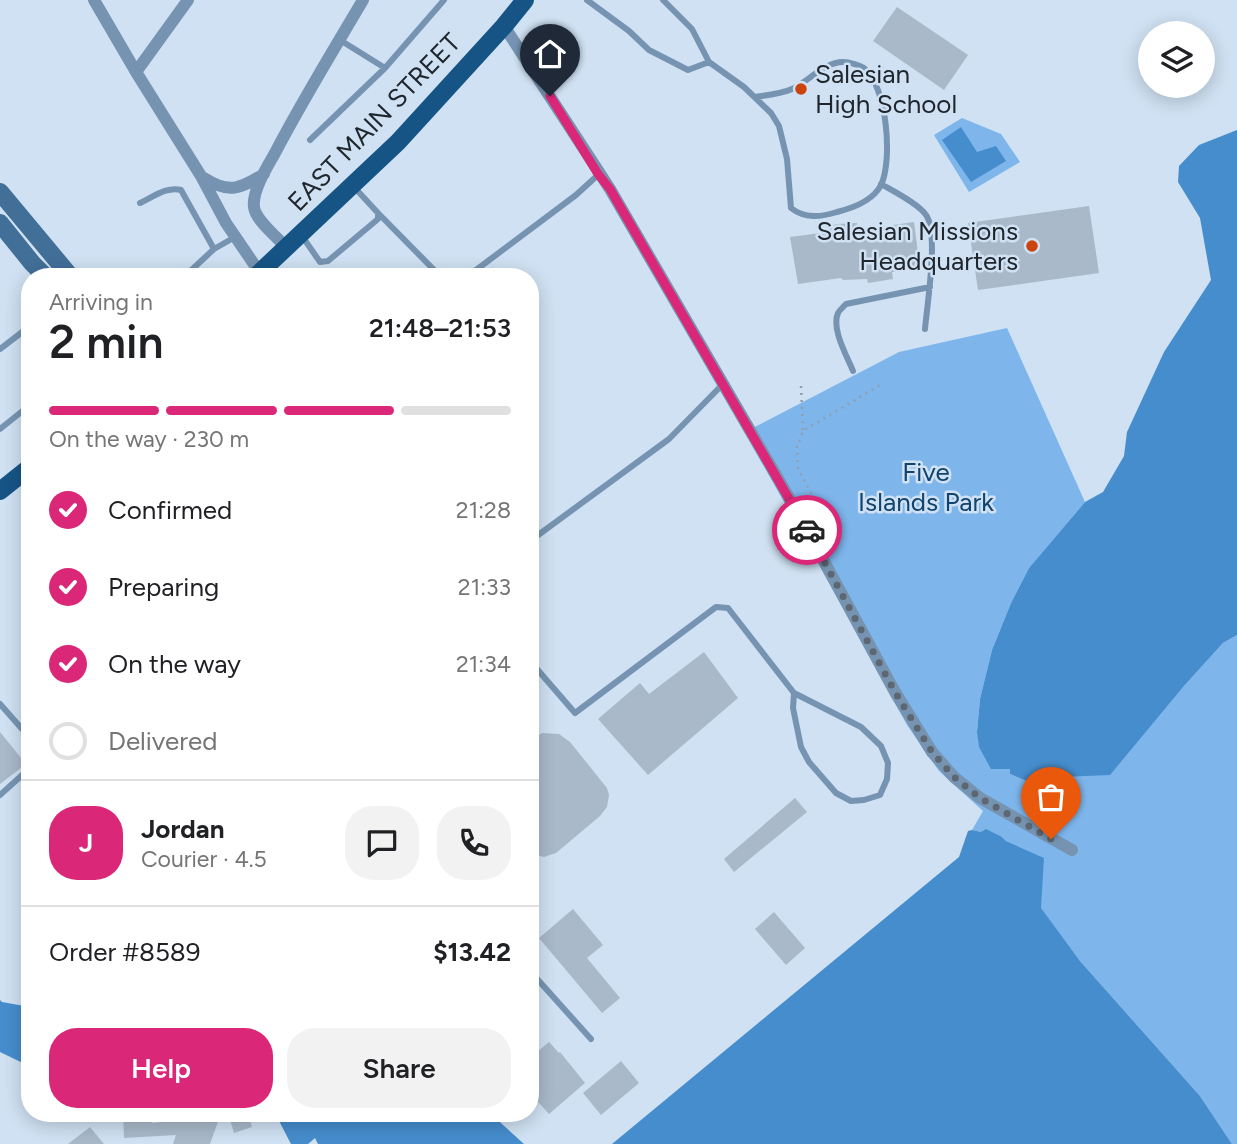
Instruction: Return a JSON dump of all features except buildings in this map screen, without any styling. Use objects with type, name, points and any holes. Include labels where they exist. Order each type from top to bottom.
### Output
[{"type":"main road","name":"EAST MAIN STREET","points":[[266,268],[398,142],[525,0]]},
{"type":"main road","points":[[0,491],[21,474]]},
{"type":"street","points":[[94,0],[254,268]]},
{"type":"street","points":[[136,72],[188,0]]},
{"type":"street","points":[[287,248],[256,215],[253,205],[264,174],[292,120],[363,0]]},
{"type":"street","points":[[504,26],[610,189],[795,508],[895,692],[932,752],[954,777],[980,798],[1072,850]]},
{"type":"street","points":[[201,176],[214,185],[233,189],[264,174]]},
{"type":"street","points":[[0,192],[63,268]]},
{"type":"street","points":[[0,223],[38,268]]},
{"type":"lane","points":[[310,140],[385,68],[444,0]]},
{"type":"lane","points":[[587,0],[629,31],[649,50],[673,64],[688,70],[709,62]]},
{"type":"lane","points":[[663,0],[692,30],[709,62],[744,87],[771,113],[779,126],[786,159],[791,208],[805,216],[825,216],[852,208],[872,196],[881,184],[886,161],[887,134],[882,102],[874,82],[864,69],[843,62],[832,65],[791,90],[755,97]]},
{"type":"lane","points":[[340,40],[385,68]]},
{"type":"lane","points":[[479,268],[576,195],[598,174]]},
{"type":"lane","points":[[881,184],[913,203],[927,215],[933,262],[925,328]]},
{"type":"lane","points":[[353,185],[432,268]]},
{"type":"lane","points":[[140,203],[167,190],[181,190],[214,249]]},
{"type":"lane","points":[[301,234],[320,262],[328,261],[378,219],[378,213]]},
{"type":"lane","points":[[194,268],[214,249],[235,237]]},
{"type":"lane","points":[[853,371],[839,339],[836,324],[838,312],[846,304],[930,287]]},
{"type":"lane","points":[[0,349],[21,333]]},
{"type":"lane","points":[[539,534],[669,439],[723,384]]},
{"type":"lane","points":[[0,429],[21,412]]},
{"type":"lane","points":[[539,671],[575,713],[716,607],[728,608],[794,693],[861,727],[881,746],[888,763],[887,779],[880,796],[851,801],[836,793],[809,762],[801,747],[793,708],[794,693]]},
{"type":"lane","points":[[0,704],[21,728]]},
{"type":"lane","points":[[0,795],[21,776]]},
{"type":"lane","points":[[539,981],[591,1039]]},
{"type":"path","points":[[803,431],[880,385]]},
{"type":"path","points":[[801,386],[803,431],[797,447],[799,469],[818,506]]},
{"type":"green space","points":[[962,118],[1001,134],[1020,162],[969,192],[934,135]]},
{"type":"green space","name":"Five Islands Park","points":[[1007,328],[1085,502],[1029,568],[1011,603],[992,650],[980,699],[977,732],[1010,769],[1010,774],[1031,783],[1036,778],[1110,774],[1223,643],[1237,635],[1237,1144],[1232,1144],[1200,1096],[1080,961],[1040,908],[1043,858],[1002,837],[972,830],[983,811],[939,771],[907,725],[745,432],[899,352]]},
{"type":"shaded area","points":[[961,127],[977,152],[996,146],[1006,161],[971,182],[942,140]]},
{"type":"shaded area","points":[[1237,130],[1237,635],[1223,643],[1110,775],[1037,778],[1031,783],[1010,774],[1010,769],[991,769],[979,747],[977,732],[980,699],[992,650],[1029,568],[1085,502],[1103,492],[1124,456],[1127,432],[1164,352],[1211,280],[1200,218],[1178,182],[1179,166],[1199,145]]},
{"type":"shaded area","points":[[986,829],[1044,858],[1041,908],[1080,961],[1200,1096],[1232,1144],[612,1144],[959,857],[968,831],[981,832]]},
{"type":"shaded area","points":[[0,1000],[21,1005],[21,1062],[0,1052]]},
{"type":"shaded area","points":[[280,1122],[500,1122],[524,1144],[318,1144],[315,1138],[308,1144],[291,1144]]},
{"type":"way so far","points":[[807,530],[895,692],[932,752],[954,777],[980,798],[1051,839]]},
{"type":"place","name":"Salesian High School","points":[[801,89]]},
{"type":"place","name":"Salesian Missions Headquarters","points":[[1032,246]]},
{"type":"route","points":[[550,96],[610,189],[807,530]]}]
